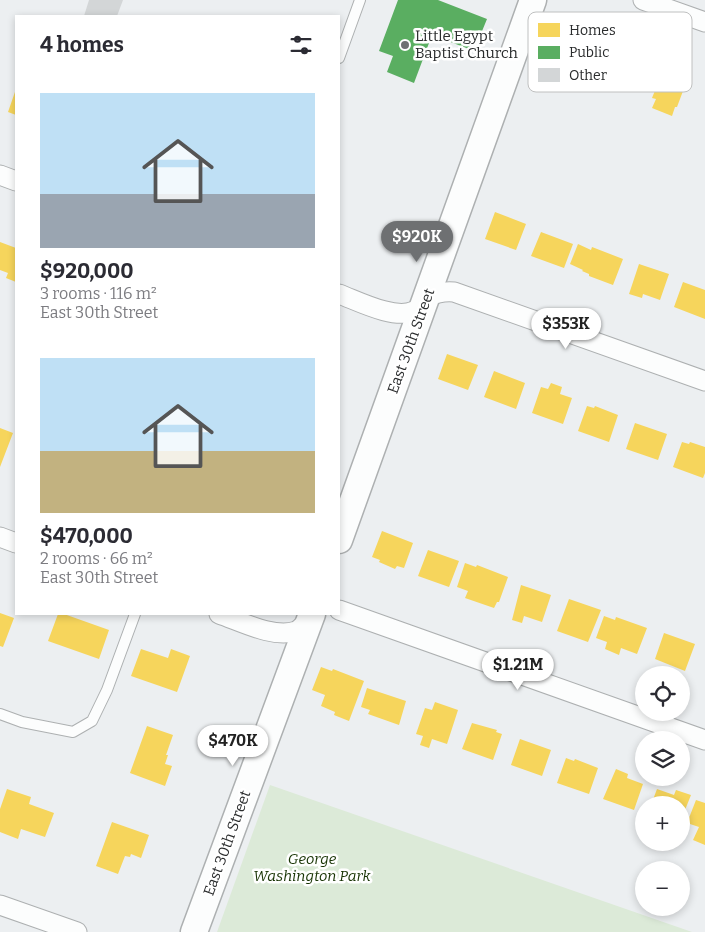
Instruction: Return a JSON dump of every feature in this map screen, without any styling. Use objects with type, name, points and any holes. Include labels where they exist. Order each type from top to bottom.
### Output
[{"type":"main road","name":"East 30th Street","points":[[530,12],[534,0]]},
{"type":"main road","name":"East 30th Street","points":[[340,537],[528,17]]},
{"type":"main road","name":"East 30th Street","points":[[194,932],[314,615]]},
{"type":"street","points":[[642,0],[676,12]]},
{"type":"street","points":[[692,17],[705,22]]},
{"type":"street","points":[[0,175],[15,181]]},
{"type":"street","points":[[340,294],[394,314],[403,314],[415,311],[427,298],[442,292],[461,294],[705,381]]},
{"type":"street","points":[[0,537],[15,543]]},
{"type":"street","points":[[340,610],[705,740]]},
{"type":"street","points":[[222,615],[269,632],[280,633],[297,631],[314,615]]},
{"type":"street","points":[[0,905],[77,932]]},
{"type":"lane","points":[[340,55],[360,0]]},
{"type":"lane","points":[[0,714],[22,722],[73,732],[92,721],[107,690],[135,615]]},
{"type":"green space","name":"George Washington Park","points":[[270,785],[635,912],[635,916],[646,916],[692,932],[217,932]]},
{"type":"building: Homes","points":[[15,92],[15,115],[8,112]]},
{"type":"building: Homes","points":[[654,92],[683,92],[672,116],[652,108],[656,99],[652,98]]},
{"type":"building: Homes","points":[[495,212],[526,224],[516,250],[485,239]]},
{"type":"building: Homes","points":[[541,232],[573,244],[564,268],[531,256]]},
{"type":"building: Homes","points":[[0,242],[15,248],[15,282],[6,278],[8,273],[0,270]]},
{"type":"building: Homes","points":[[578,244],[591,250],[592,247],[623,259],[613,285],[589,276],[583,270],[570,264]]},
{"type":"building: Homes","points":[[639,264],[669,274],[660,300],[643,294],[642,298],[629,294]]},
{"type":"building: Homes","points":[[683,282],[705,290],[705,319],[674,307]]},
{"type":"building: Homes","points":[[447,354],[478,365],[468,390],[438,379]]},
{"type":"building: Homes","points":[[494,371],[525,383],[516,409],[484,397]]},
{"type":"building: Homes","points":[[551,383],[562,387],[560,394],[572,398],[563,424],[532,413],[541,387],[548,389]]},
{"type":"building: Homes","points":[[587,406],[594,408],[595,406],[618,415],[609,442],[578,431]]},
{"type":"building: Homes","points":[[635,423],[667,434],[658,460],[626,449]]},
{"type":"building: Homes","points":[[0,428],[13,433],[0,467]]},
{"type":"building: Homes","points":[[682,442],[689,444],[690,442],[705,447],[705,473],[703,478],[673,467]]},
{"type":"building: Homes","points":[[382,531],[413,543],[404,568],[397,566],[395,569],[372,557]]},
{"type":"building: Homes","points":[[428,550],[459,561],[449,587],[418,576]]},
{"type":"building: Homes","points":[[465,563],[476,567],[477,565],[508,577],[499,602],[497,602],[494,608],[465,598],[468,591],[457,587]]},
{"type":"building: Homes","points":[[521,585],[551,595],[542,622],[524,616],[522,623],[512,620]]},
{"type":"building: Homes","points":[[569,599],[601,610],[588,642],[557,631]]},
{"type":"building: Homes","points":[[0,613],[14,618],[3,647],[0,646]]},
{"type":"building: Homes","points":[[58,615],[67,615],[109,630],[99,659],[48,641]]},
{"type":"building: Homes","points":[[604,616],[615,620],[616,617],[647,628],[637,654],[621,648],[619,655],[605,649],[607,642],[596,638]]},
{"type":"building: Homes","points":[[664,633],[695,644],[687,666],[672,666],[655,659]]},
{"type":"building: Homes","points":[[141,649],[168,658],[171,649],[190,656],[177,692],[131,676]]},
{"type":"building: Homes","points":[[321,667],[332,671],[333,669],[364,681],[349,721],[334,715],[335,712],[321,706],[325,695],[312,690]]},
{"type":"building: Homes","points":[[367,688],[406,701],[399,725],[368,714],[370,710],[361,707]]},
{"type":"building: Homes","points":[[435,702],[458,710],[447,744],[432,739],[429,748],[420,745],[423,736],[416,734],[425,708],[432,710]]},
{"type":"building: Homes","points":[[472,723],[497,730],[496,732],[502,734],[493,760],[462,749]]},
{"type":"building: Homes","points":[[147,726],[173,735],[165,764],[172,766],[165,786],[130,773]]},
{"type":"building: Homes","points":[[520,739],[551,750],[542,776],[511,765]]},
{"type":"building: Homes","points":[[566,758],[574,761],[575,759],[598,768],[589,794],[557,783]]},
{"type":"building: Homes","points":[[616,769],[628,774],[627,778],[635,781],[635,786],[642,786],[639,796],[635,796],[634,810],[603,799]]},
{"type":"building: Homes","points":[[7,789],[31,797],[29,804],[54,813],[45,837],[21,829],[18,839],[0,832],[0,809]]},
{"type":"building: Homes","points":[[657,789],[674,795],[676,790],[691,795],[690,798],[654,796]]},
{"type":"building: Homes","points":[[696,800],[705,803],[705,845],[693,840],[699,827],[690,824],[690,815]]},
{"type":"building: Homes","points":[[112,822],[149,835],[141,858],[131,854],[130,857],[125,856],[118,874],[96,866]]},
{"type":"building: Public","name":"Little Egypt Baptist Church","points":[[398,0],[438,0],[487,19],[478,41],[473,39],[469,49],[432,35],[414,83],[387,72],[393,56],[379,51]]},
{"type":"building: Other","points":[[89,0],[123,0],[117,15],[84,15]]},
{"type":"place","name":"Little Egypt Baptist Church","points":[[405,45]]}]
